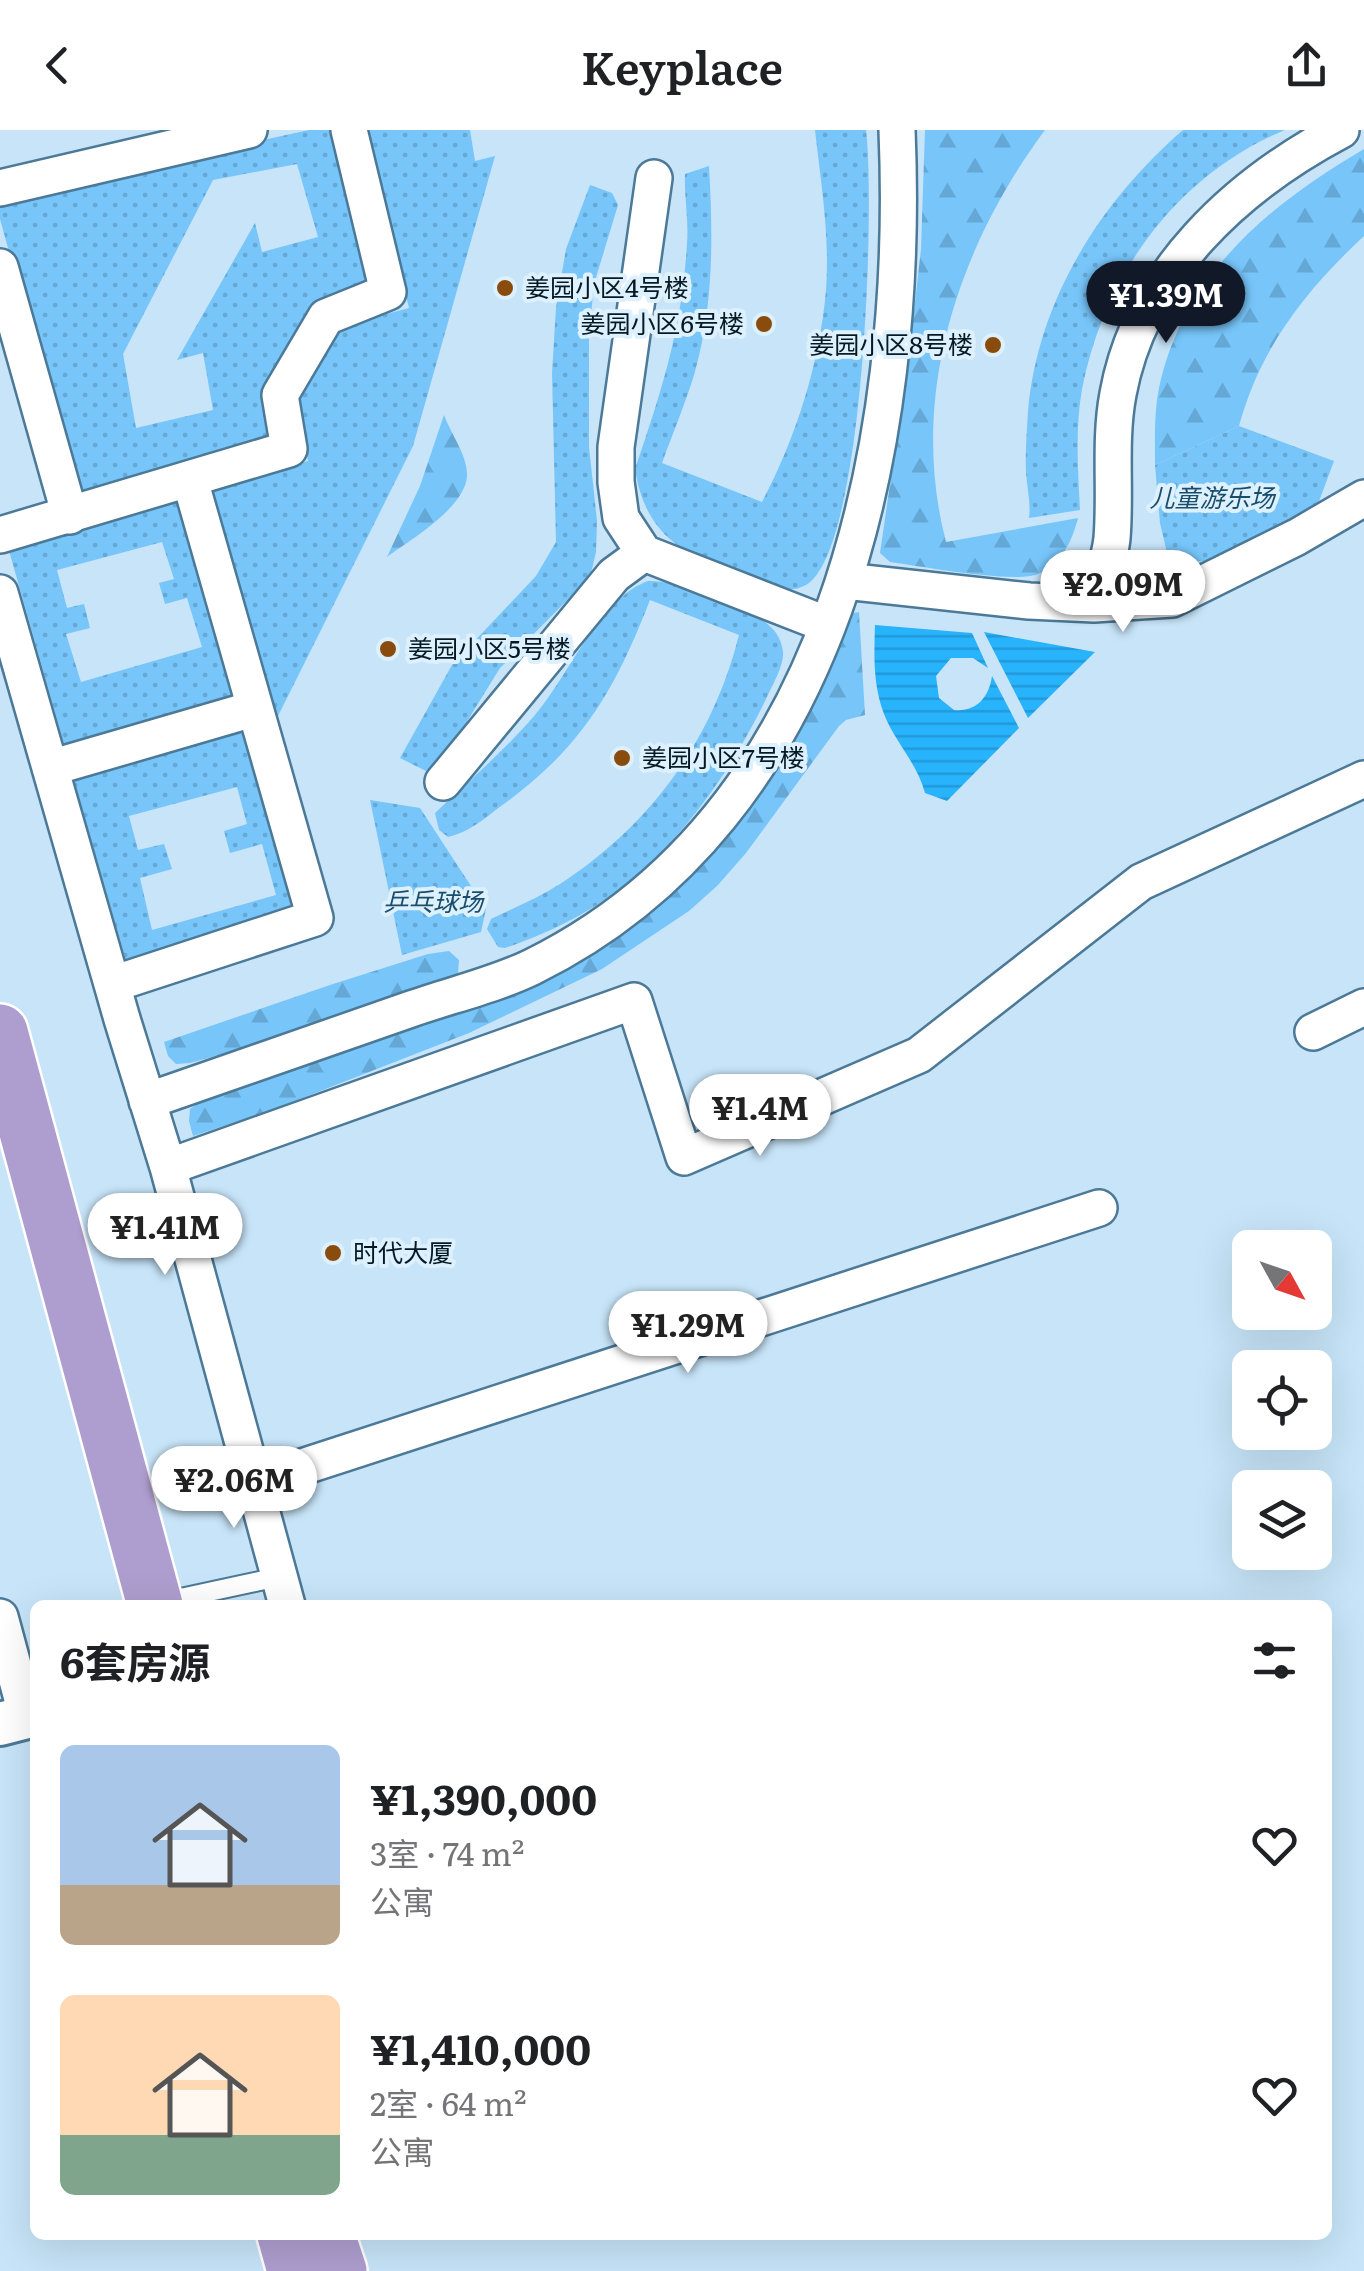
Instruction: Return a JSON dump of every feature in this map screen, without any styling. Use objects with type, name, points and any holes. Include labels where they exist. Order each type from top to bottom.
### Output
[{"type":"highway","points":[[0,1032],[143,1600]]},
{"type":"highway","points":[[0,1168],[142,1600]]},
{"type":"highway","points":[[287,2240],[296,2271]]},
{"type":"highway","points":[[329,2240],[338,2271]]},
{"type":"street","points":[[0,188],[249,130]]},
{"type":"street","points":[[0,535],[289,449],[280,395],[326,317],[388,292],[349,130]]},
{"type":"street","points":[[147,1100],[531,968],[626,910],[672,872],[718,820],[762,760],[805,680],[845,581],[868,493],[888,371],[900,185],[897,130]]},
{"type":"street","points":[[1094,604],[1112,542],[1117,394],[1135,336],[1162,281],[1205,229],[1249,189],[1341,130]]},
{"type":"street","points":[[654,178],[616,447],[622,518],[644,553],[828,625]]},
{"type":"street","points":[[0,266],[70,516]]},
{"type":"street","points":[[113,984],[314,918],[190,480]]},
{"type":"street","points":[[845,581],[1030,601],[1094,604],[1172,599],[1364,498]]},
{"type":"street","points":[[443,782],[614,576],[644,553]]},
{"type":"street","points":[[0,593],[168,1167],[256,1482],[282,1591]]},
{"type":"street","points":[[50,768],[253,709]]},
{"type":"street","points":[[168,1167],[634,1001],[684,1156],[919,1055],[1141,882],[1364,779]]},
{"type":"street","points":[[1313,1032],[1364,1008]]},
{"type":"street","points":[[256,1482],[1100,1208]]},
{"type":"street","points":[[0,1617],[21,1719]]},
{"type":"lane","points":[[193,1600],[282,1591]]},
{"type":"green space","points":[[309,130],[330,130],[371,281],[311,307],[264,385],[276,437],[76,494],[0,219],[0,198]],"holes":[[[297,164],[318,237],[262,252],[255,223],[177,360],[203,353],[213,410],[136,428],[123,354],[213,180]]]},
{"type":"green space","points":[[365,130],[470,130],[475,161],[495,156],[413,446],[274,724],[208,493],[308,461],[297,402],[341,326],[409,308]]},
{"type":"green space","points":[[815,130],[866,130],[869,226],[862,371],[842,510],[826,559],[806,585],[784,589],[759,584],[696,557],[670,539],[644,502],[635,469],[662,385],[681,303],[687,235],[685,174],[709,166],[709,297],[701,349],[662,463],[762,502],[786,452],[804,399],[823,317],[827,250]]},
{"type":"green space","points":[[925,130],[1045,130],[987,223],[965,274],[938,379],[933,433],[936,487],[946,542],[1078,518],[1065,551],[1054,564],[1027,577],[890,562],[880,553],[921,249]]},
{"type":"green space","points":[[1183,130],[1285,130],[1246,149],[1179,201],[1127,269],[1093,347],[1082,389],[1078,434],[1080,510],[1029,518],[1028,411],[1034,370],[1060,292],[1100,221],[1153,158]]},
{"type":"green space","points":[[1364,149],[1364,236],[1304,299],[1272,346],[1239,426],[1155,465],[1159,388],[1171,348],[1209,277],[1264,219]]},
{"type":"green space","points":[[590,185],[612,193],[618,205],[594,284],[589,336],[589,447],[597,521],[590,577],[500,668],[440,765],[426,771],[400,758],[452,665],[536,576],[556,542],[552,373],[556,308],[566,249]]},
{"type":"green space","points":[[444,415],[464,459],[465,486],[436,521],[387,557],[420,486]]},
{"type":"green space","name":"儿童游乐场","points":[[1239,426],[1334,461],[1318,504],[1211,560],[1186,563],[1167,553],[1155,465]]},
{"type":"green space","points":[[180,498],[239,699],[65,748],[8,547]],"holes":[[[162,542],[174,579],[159,583],[165,604],[187,598],[202,647],[81,682],[66,634],[90,628],[84,604],[67,608],[57,570]]]},
{"type":"green space","points":[[648,581],[689,589],[770,626],[783,652],[778,674],[710,794],[653,860],[603,901],[556,928],[505,948],[498,947],[487,929],[491,919],[552,889],[593,861],[650,807],[674,776],[713,709],[739,635],[650,600],[609,689],[554,762],[463,832],[448,837],[439,830],[435,813],[535,715],[615,604]]},
{"type":"green space","points":[[859,612],[865,715],[839,726],[746,853],[689,911],[602,969],[469,1033],[264,1113],[193,1136],[190,1109],[200,1102],[550,969],[816,690],[841,631],[853,613]]},
{"type":"green space","points":[[248,726],[300,909],[127,964],[72,774]],"holes":[[[237,787],[247,824],[224,831],[230,853],[262,844],[276,895],[152,930],[140,878],[172,869],[164,844],[138,850],[129,816]]]},
{"type":"green space","name":"乒乓球场","points":[[370,800],[420,808],[486,909],[481,932],[402,955]]},
{"type":"green space","points":[[449,951],[459,960],[458,973],[450,980],[295,1034],[190,1063],[176,1064],[168,1056],[164,1042],[333,984]]},
{"type":"shaded area","points":[[875,625],[972,633],[988,668],[973,658],[951,658],[936,676],[939,698],[954,710],[975,706],[985,697],[992,676],[1019,728],[947,801],[925,793],[884,714],[876,681]]},
{"type":"shaded area","points":[[984,632],[1095,652],[1028,718]]},
{"type":"place","name":"姜园小区4号楼","points":[[505,288]]},
{"type":"place","name":"姜园小区6号楼","points":[[764,324]]},
{"type":"place","name":"姜园小区8号楼","points":[[993,345]]},
{"type":"place","name":"姜园小区5号楼","points":[[388,649]]},
{"type":"place","name":"姜园小区7号楼","points":[[622,758]]},
{"type":"place","name":"时代大厦","points":[[333,1253]]}]
